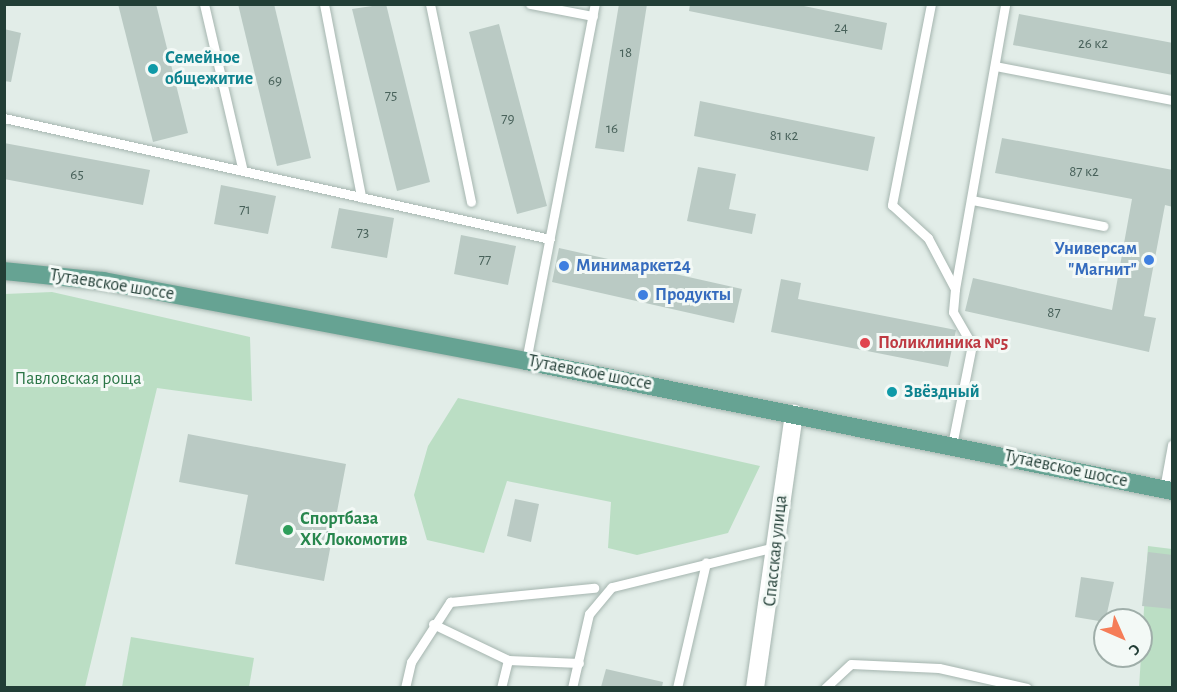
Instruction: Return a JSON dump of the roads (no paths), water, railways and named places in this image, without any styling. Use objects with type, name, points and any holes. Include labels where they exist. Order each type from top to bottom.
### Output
[{"type":"main road","name":"Тутаевское шоссе","points":[[4,271],[103,281],[526,361],[1168,490]]},
{"type":"street","name":"Спасская улица","points":[[755,687],[778,546],[794,414]]},
{"type":"lane","points":[[204,4],[243,171]]},
{"type":"lane","points":[[324,4],[361,197]]},
{"type":"lane","points":[[430,4],[471,202]]},
{"type":"lane","points":[[530,4],[593,16]]},
{"type":"lane","points":[[526,361],[595,4]]},
{"type":"lane","points":[[931,4],[891,205],[928,238],[955,289]]},
{"type":"lane","points":[[952,446],[972,345],[953,312],[955,289],[1005,4]]},
{"type":"lane","points":[[995,66],[1173,100]]},
{"type":"lane","points":[[4,118],[550,239]]},
{"type":"lane","points":[[972,200],[1103,226]]},
{"type":"lane","points":[[1168,490],[1173,445]]},
{"type":"lane","points":[[572,687],[589,614],[612,587],[778,546]]},
{"type":"lane","points":[[677,687],[706,562]]},
{"type":"lane","points":[[405,687],[411,662],[433,624],[450,602],[594,588]]},
{"type":"lane","points":[[433,624],[508,660],[579,663]]},
{"type":"lane","points":[[501,687],[508,660]]},
{"type":"lane","points":[[825,687],[851,664],[939,668],[1028,687]]},
{"type":"place","name":"Семейное общежитие","points":[[153,69]]},
{"type":"place","name":"Универсам \"Магнит\"","points":[[1149,260]]},
{"type":"place","name":"Минимаркет24","points":[[564,266]]},
{"type":"place","name":"Продукты","points":[[643,295]]},
{"type":"place","name":"Поликлиника №5","points":[[865,343]]},
{"type":"place","name":"Звёздный","points":[[892,392]]},
{"type":"place","name":"Спортбаза ХК Локомотив","points":[[288,530]]},
{"type":"park label","name":"Павловская роща","points":[[78,379]]}]
